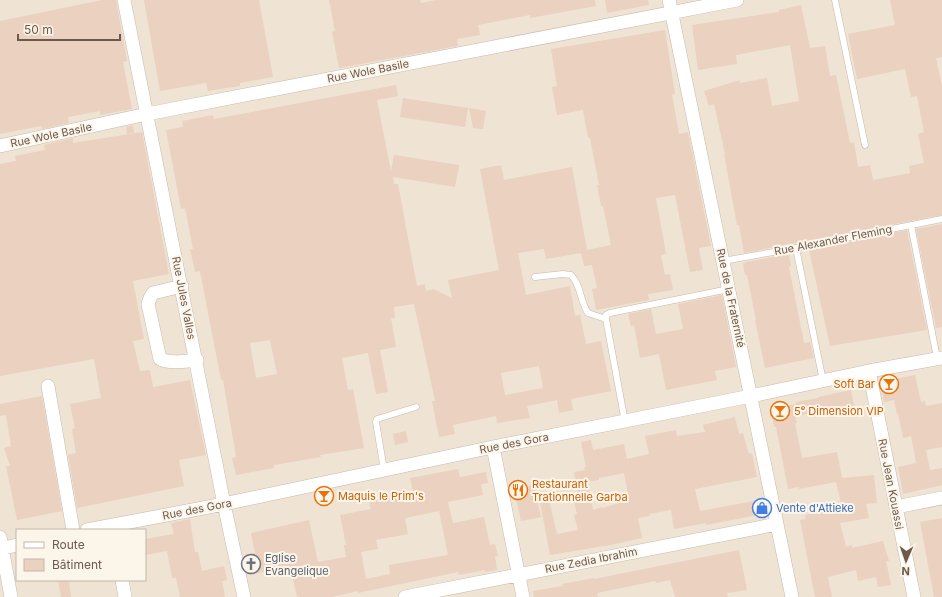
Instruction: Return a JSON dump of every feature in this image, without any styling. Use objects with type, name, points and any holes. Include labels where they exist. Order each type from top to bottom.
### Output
[{"type":"street","name":"Rue Jules Valles","points":[[124,0],[197,360],[224,504],[244,597]]},
{"type":"street","name":"Rue Wole Basile","points":[[0,146],[147,114],[671,6],[737,0]]},
{"type":"street","name":"Rue de la Fraternité","points":[[671,6],[792,597]]},
{"type":"street","points":[[182,286],[153,292],[148,304],[160,359],[167,362],[197,360]]},
{"type":"street","name":"Rue des Gora","points":[[95,529],[224,504],[493,447],[625,422],[869,371],[940,358]]},
{"type":"street","name":"Rue Jean Kouassi","points":[[869,371],[914,597]]},
{"type":"street","points":[[48,386],[73,529]]},
{"type":"street","points":[[493,447],[523,597]]},
{"type":"street","points":[[896,507],[942,498]]},
{"type":"street","name":"Rue Zedia Ibrahim","points":[[405,597],[777,524]]},
{"type":"street","points":[[11,597],[1,545],[16,545]]},
{"type":"street","points":[[122,581],[126,597]]},
{"type":"lane","points":[[835,0],[865,145]]},
{"type":"lane","name":"Rue Alexander Fleming","points":[[723,261],[942,219]]},
{"type":"lane","points":[[911,225],[940,358]]},
{"type":"lane","points":[[796,248],[823,381]]},
{"type":"lane","points":[[535,277],[562,274],[571,275],[577,280],[584,307],[588,313],[606,319]]},
{"type":"lane","points":[[625,422],[606,315],[729,289]]},
{"type":"lane","points":[[384,470],[376,422],[377,419],[416,407]]},
{"type":"shaded area","points":[[0,0],[942,0],[942,597],[0,597]]},
{"type":"building","points":[[102,0],[116,0],[127,61],[123,62],[132,109],[100,115],[100,111],[68,117],[69,123],[42,129],[41,126],[0,134],[0,21]]},
{"type":"building","points":[[144,0],[259,0],[273,77],[240,83],[240,86],[208,91],[206,83],[160,91]]},
{"type":"building","points":[[329,0],[420,0],[421,3],[436,0],[595,0],[596,6],[530,18],[530,15],[478,25],[480,35],[457,39],[458,46],[339,68],[332,32],[335,31]]},
{"type":"building","points":[[605,0],[648,0],[649,5],[607,13]]},
{"type":"building","points":[[890,0],[942,0],[942,57],[936,58],[942,86],[942,215],[744,253],[739,225],[737,225],[725,154],[714,104],[709,106],[704,91],[740,80],[740,83],[767,78],[772,106],[799,101],[790,45],[736,55],[737,64],[698,70],[692,25],[779,12],[779,10],[801,5],[810,48],[825,46],[830,76],[836,75],[850,143],[854,142],[858,167],[870,165],[873,180],[910,173],[909,166],[924,163],[918,134],[924,132],[917,96],[911,97],[905,69],[857,79],[848,34],[895,25]]},
{"type":"building","points":[[665,30],[675,94],[672,94],[679,134],[688,132],[711,246],[699,248],[703,270],[690,272],[675,195],[656,198],[666,254],[661,255],[665,275],[670,274],[673,290],[648,294],[649,300],[596,310],[592,289],[597,288],[592,265],[584,266],[581,253],[546,259],[544,249],[518,253],[526,295],[570,286],[575,316],[580,315],[586,344],[601,341],[611,391],[571,399],[573,410],[559,413],[557,400],[527,406],[530,418],[497,423],[496,416],[453,425],[455,434],[439,437],[432,401],[435,401],[414,304],[394,307],[395,318],[391,318],[396,347],[380,350],[388,392],[376,394],[368,353],[342,358],[348,390],[353,389],[364,448],[320,455],[321,457],[274,465],[274,468],[236,475],[232,458],[236,457],[223,380],[221,380],[200,271],[195,272],[190,249],[193,249],[185,208],[181,209],[166,130],[183,127],[182,121],[213,115],[214,119],[396,85],[398,96],[377,100],[391,171],[394,155],[459,165],[455,187],[393,177],[394,184],[398,184],[417,286],[425,284],[426,291],[433,289],[452,298],[448,280],[499,270],[480,169],[501,165],[504,180],[572,167],[587,250],[611,245],[603,206],[601,206],[597,185],[599,185],[583,110],[557,115],[552,87],[557,86],[551,49]],"holes":[[[270,340],[277,374],[256,378],[250,343]],[[539,366],[543,388],[505,395],[501,373]]]},
{"type":"building","points":[[403,98],[468,108],[465,127],[400,117]]},
{"type":"building","points":[[469,108],[486,111],[483,129],[473,128]]},
{"type":"building","points":[[133,125],[134,133],[127,134],[126,127]]},
{"type":"building","points":[[142,132],[169,274],[133,281],[144,339],[133,341],[140,371],[150,370],[153,387],[190,380],[206,455],[179,460],[184,486],[77,508],[68,455],[76,453],[72,429],[75,428],[70,404],[101,398],[94,359],[0,376],[0,164],[16,161],[15,156],[45,150],[44,145],[73,138],[73,143]]},
{"type":"building","points":[[942,224],[942,327],[936,328],[916,229]]},
{"type":"building","points":[[907,230],[927,330],[830,346],[809,250]]},
{"type":"building","points":[[789,254],[791,266],[789,267],[804,343],[810,342],[814,358],[765,368],[747,275],[745,275],[743,263]]},
{"type":"building","points":[[722,295],[736,367],[715,371],[717,380],[666,390],[659,354],[640,358],[634,325],[631,326],[628,314],[651,309],[656,334],[683,329],[678,304]]},
{"type":"building","points":[[915,375],[921,402],[925,401],[926,406],[942,403],[942,447],[926,450],[930,470],[942,468],[942,485],[903,494],[898,467],[916,463],[911,436],[903,438],[894,400],[884,402],[880,382]]},
{"type":"building","points":[[851,390],[854,406],[795,416],[802,458],[837,452],[842,478],[874,475],[877,503],[866,504],[869,518],[840,523],[846,547],[852,545],[852,548],[883,541],[889,561],[886,561],[891,585],[878,587],[876,577],[858,581],[856,570],[828,577],[832,597],[815,597],[800,520],[806,519],[805,515],[842,507],[836,482],[799,489],[799,487],[788,489],[771,409]]},
{"type":"building","points":[[42,396],[62,511],[17,520],[6,466],[10,466],[4,448],[11,446],[6,415],[0,416],[0,404]]},
{"type":"building","points":[[735,417],[739,434],[743,433],[749,454],[752,453],[757,477],[695,489],[700,511],[760,500],[763,514],[706,525],[706,523],[674,529],[671,510],[649,514],[650,516],[638,518],[642,538],[550,555],[540,502],[549,500],[557,534],[578,530],[574,515],[577,514],[574,501],[579,500],[574,472],[585,470],[584,467],[586,467],[581,442],[591,440],[593,450],[624,444],[627,459],[649,454],[645,436],[676,430],[677,436],[705,432],[703,425]],"holes":[[[624,473],[629,500],[593,510],[587,482]]]},
{"type":"building","points":[[406,431],[408,442],[395,445],[393,434]]},
{"type":"building","points":[[458,469],[460,477],[486,472],[488,483],[481,484],[483,495],[448,502],[453,523],[484,517],[490,545],[495,544],[498,556],[495,556],[497,570],[485,572],[485,570],[459,575],[458,572],[332,597],[297,597],[290,566],[249,575],[245,556],[255,553],[251,533],[309,520],[318,562],[346,557],[344,545],[346,545],[340,515],[371,509],[369,501],[413,492],[410,478]],"holes":[[[439,511],[448,555],[389,565],[390,574],[366,579],[361,552],[378,549],[376,540],[408,534],[405,518]]]},
{"type":"building","points":[[534,485],[541,517],[521,521],[514,490]]},
{"type":"building","points":[[942,518],[942,597],[934,597],[920,522]]},
{"type":"building","points":[[190,519],[195,552],[198,552],[202,571],[224,566],[227,580],[222,581],[225,597],[180,597],[176,578],[172,578],[167,551],[146,555],[146,539],[174,534],[171,523]]},
{"type":"building","points":[[739,550],[747,590],[727,593],[728,597],[675,597],[670,580],[656,583],[655,581],[597,593],[598,597],[534,597],[533,591],[563,586],[562,584]]},
{"type":"building","points":[[58,581],[69,581],[71,597],[61,597]]},
{"type":"place","name":"Soft Bar","points":[[889,384]]},
{"type":"place","name":"5ᵉ Dimension VIP","points":[[780,411]]},
{"type":"place","name":"Restaurant Trationnelle Garba","points":[[518,490]]},
{"type":"place","name":"Maquis le Prim's","points":[[324,496]]},
{"type":"place","name":"Vente d'Attieke","points":[[762,508]]},
{"type":"place","name":"Eglise Evangelique","points":[[251,564]]}]
